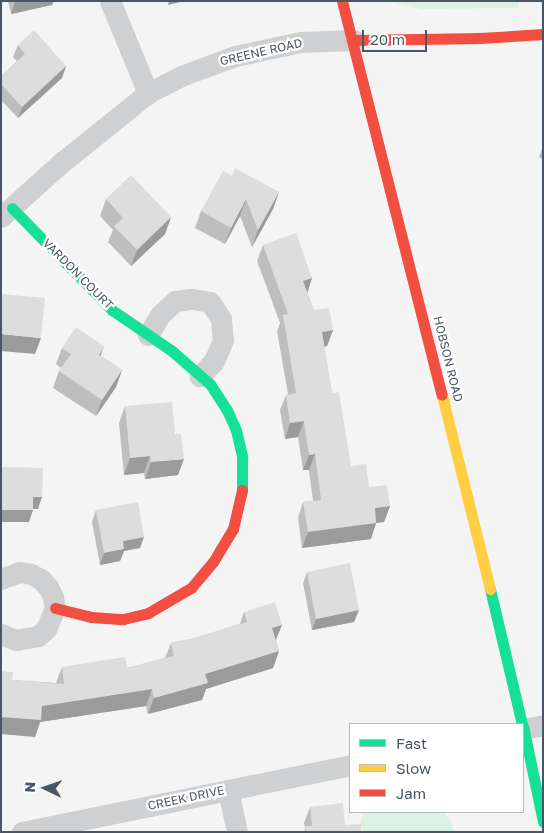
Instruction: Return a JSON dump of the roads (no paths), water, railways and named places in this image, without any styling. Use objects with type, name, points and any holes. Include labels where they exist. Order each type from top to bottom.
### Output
[{"type":"main road","name":"HOBSON ROAD","points":[[342,1],[354,40],[486,570],[522,723]]},
{"type":"main road","name":"GREENE ROAD","points":[[354,40],[480,38],[543,34]]},
{"type":"main road","name":"VARDON COURT","points":[[7,213],[112,310],[172,351],[210,384],[227,410],[236,430],[242,457],[243,478],[240,503],[233,528],[224,547],[191,588],[148,612],[135,617],[110,620],[54,608]]},
{"type":"main road","name":"HOBSON ROAD","points":[[524,732],[543,822]]},
{"type":"street","points":[[110,1],[148,93]]},
{"type":"street","name":"GREENE ROAD","points":[[7,213],[61,163],[148,93],[181,76],[235,56],[301,42],[354,40]]},
{"type":"street","points":[[148,335],[160,315],[175,301],[192,299],[210,302],[221,319],[223,340],[214,361],[200,376]]},
{"type":"street","points":[[1,579],[20,572],[31,574],[41,579],[53,597],[54,608],[46,629],[38,636],[16,640],[1,634]]},
{"type":"street","points":[[524,727],[543,725]]},
{"type":"street","name":"CREEK DRIVE","points":[[22,832],[349,765]]},
{"type":"street","points":[[228,790],[237,832]]}]
